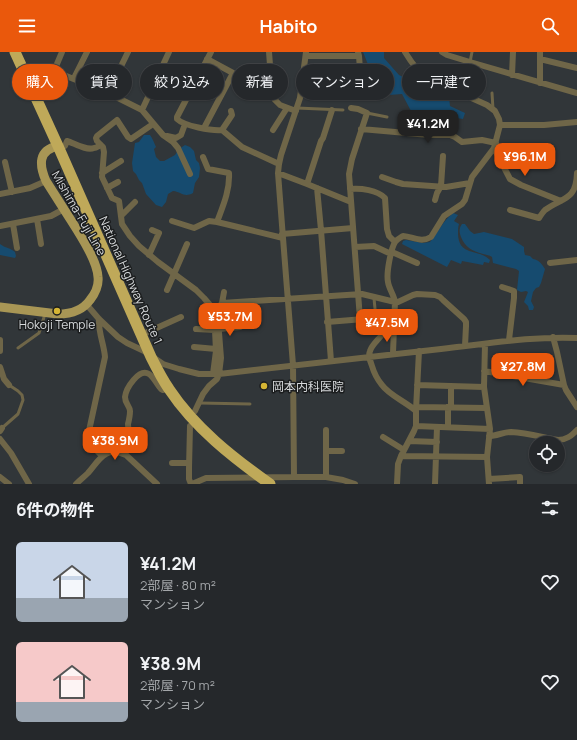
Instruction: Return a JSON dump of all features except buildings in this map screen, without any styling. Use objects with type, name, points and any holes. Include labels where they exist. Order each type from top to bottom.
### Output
[{"type":"highway","name":"National Highway Route 1","points":[[15,52],[20,64]]},
{"type":"highway","name":"National Highway Route 1","points":[[37,100],[141,335],[168,388],[191,418],[223,449],[270,484]]},
{"type":"main road","name":"Mishima-Fuji Line","points":[[58,146],[47,149],[42,158],[41,168],[46,181],[92,256],[97,270],[97,287],[87,305]]},
{"type":"main road","points":[[0,307],[65,314],[80,310],[87,305]]},
{"type":"street","points":[[57,64],[62,52]]},
{"type":"street","points":[[122,64],[128,52]]},
{"type":"street","points":[[142,110],[170,52]]},
{"type":"street","points":[[211,52],[177,117],[178,121],[212,130],[222,130],[242,147],[279,164]]},
{"type":"street","points":[[269,52],[270,64]]},
{"type":"street","points":[[393,354],[395,302],[387,275],[395,242],[403,236],[422,240],[428,239],[431,237],[444,216],[462,204],[465,200],[470,183],[475,173],[495,146],[500,125],[497,115],[488,105],[427,78],[414,66],[405,52]]},
{"type":"street","points":[[442,52],[470,62],[577,93]]},
{"type":"street","points":[[512,52],[512,74]]},
{"type":"street","points":[[68,76],[74,78],[85,53]]},
{"type":"street","points":[[305,64],[306,54],[359,54],[359,64]]},
{"type":"street","points":[[540,83],[540,55],[577,68]]},
{"type":"street","points":[[207,59],[232,72]]},
{"type":"street","points":[[204,128],[232,75]]},
{"type":"street","points":[[122,100],[142,110],[163,135],[173,142],[178,148],[190,174]]},
{"type":"street","points":[[275,100],[280,106],[296,109]]},
{"type":"street","points":[[294,477],[293,365],[278,173],[281,155],[299,100]]},
{"type":"street","points":[[273,130],[287,108]]},
{"type":"street","points":[[351,108],[367,113],[349,174],[360,319]]},
{"type":"street","points":[[307,184],[332,110]]},
{"type":"street","points":[[222,130],[232,115],[231,111]]},
{"type":"street","points":[[153,124],[131,140],[117,120],[97,136],[97,141],[101,145],[104,152],[102,177],[112,198],[119,201],[122,224],[130,236],[149,255],[196,290],[216,312],[218,320],[220,358],[216,374]]},
{"type":"street","points":[[500,125],[544,125],[577,122]]},
{"type":"street","points":[[163,135],[176,138],[181,135],[185,124]]},
{"type":"street","points":[[362,129],[429,135],[450,135],[459,141],[464,142],[482,140],[495,146],[510,179],[561,201]]},
{"type":"street","points":[[58,146],[65,146],[67,140],[91,149],[101,145]]},
{"type":"street","points":[[435,200],[441,186],[443,156]]},
{"type":"street","points":[[203,157],[208,168],[228,173],[229,180],[227,194],[217,222]]},
{"type":"street","points":[[102,173],[121,161]]},
{"type":"street","points":[[5,162],[12,192]]},
{"type":"street","points":[[278,173],[351,202]]},
{"type":"street","points":[[510,210],[539,218],[543,211],[561,201],[574,191],[577,181],[577,173]]},
{"type":"street","points":[[382,177],[399,183],[449,187],[470,183]]},
{"type":"street","points":[[0,194],[30,188],[46,181]]},
{"type":"street","points":[[107,188],[118,182]]},
{"type":"street","points":[[317,188],[331,361]]},
{"type":"street","points":[[350,188],[363,189],[382,195],[385,198],[387,229],[389,236],[395,242]]},
{"type":"street","points":[[121,216],[135,202]]},
{"type":"street","points":[[0,226],[51,216],[64,209]]},
{"type":"street","points":[[37,219],[41,244]]},
{"type":"street","points":[[172,221],[194,228],[209,221],[217,222],[282,236],[321,230],[353,228]]},
{"type":"street","points":[[13,224],[17,248]]},
{"type":"street","points":[[149,255],[159,233],[152,230]]},
{"type":"street","points":[[167,290],[187,244]]},
{"type":"street","points":[[355,247],[374,246],[417,263]]},
{"type":"street","points":[[550,263],[577,260]]},
{"type":"street","points":[[502,287],[514,290],[509,340]]},
{"type":"street","points":[[216,312],[222,303],[224,292]]},
{"type":"street","points":[[222,303],[359,294],[398,302],[413,295],[432,294],[440,297],[466,322],[465,346]]},
{"type":"street","points":[[87,305],[99,319],[118,337],[127,343],[144,351],[164,364],[199,374],[216,374],[485,344],[509,340],[553,337],[577,338]]},
{"type":"street","points":[[141,335],[180,317]]},
{"type":"street","points":[[99,319],[98,326],[105,357],[87,440],[102,456]]},
{"type":"street","points":[[327,322],[360,319],[372,321],[393,328]]},
{"type":"street","points":[[385,325],[382,335],[374,343],[370,350],[369,357],[377,378],[382,386],[389,392],[416,409],[449,407],[487,408]]},
{"type":"street","points":[[218,329],[240,328]]},
{"type":"street","points":[[195,411],[203,394],[217,379],[214,330],[196,329]]},
{"type":"street","points":[[553,337],[558,352],[564,385],[577,407]]},
{"type":"street","points":[[0,340],[0,351]]},
{"type":"street","points":[[485,344],[484,387],[490,429],[487,457],[489,481],[520,477],[520,484]]},
{"type":"street","points":[[194,347],[216,350]]},
{"type":"street","points":[[397,484],[397,472],[402,453],[416,426],[419,351]]},
{"type":"street","points":[[0,367],[4,379],[9,385]]},
{"type":"street","points":[[484,371],[564,385]]},
{"type":"street","points":[[124,454],[129,440],[128,425],[130,411],[125,399],[130,384],[136,377],[145,373],[151,375],[161,389],[163,390],[168,388]]},
{"type":"street","points":[[417,385],[484,387]]},
{"type":"street","points":[[448,427],[451,386]]},
{"type":"street","points":[[190,426],[189,478],[191,484],[206,478],[260,477],[326,477],[355,484]]},
{"type":"street","points":[[416,426],[490,429]]},
{"type":"street","points":[[435,484],[437,427]]},
{"type":"street","points":[[326,430],[326,477]]},
{"type":"street","points":[[490,436],[498,436],[509,432],[524,433],[553,440],[563,440],[568,438],[577,430]]},
{"type":"street","points":[[383,437],[402,453],[436,457],[487,457]]},
{"type":"street","points":[[0,439],[11,453],[29,484]]},
{"type":"street","points":[[409,441],[437,442]]},
{"type":"street","points":[[326,451],[342,451]]},
{"type":"street","points":[[76,484],[88,473],[102,456],[106,453],[112,452],[124,454],[157,484]]},
{"type":"street","points":[[172,463],[189,463]]},
{"type":"street","points":[[0,477],[9,484]]},
{"type":"lane","points":[[470,62],[472,52]]},
{"type":"lane","points":[[492,93],[493,110]]},
{"type":"lane","points":[[296,109],[343,110]]},
{"type":"lane","points":[[367,113],[387,117]]},
{"type":"lane","points":[[402,133],[404,118]]},
{"type":"lane","points":[[374,298],[375,309]]},
{"type":"lane","points":[[18,348],[39,333],[46,312]]},
{"type":"lane","points":[[1,430],[18,414],[23,400],[22,395],[9,385]]},
{"type":"lane","points":[[198,403],[250,404]]},
{"type":"shaded area","points":[[363,52],[384,52],[384,58],[389,64],[368,64]]},
{"type":"shaded area","points":[[394,69],[402,76],[402,94],[394,95]]},
{"type":"shaded area","points":[[405,100],[449,100],[450,106],[465,113],[463,119],[450,117],[436,120],[432,131],[410,130],[407,126],[411,111]]},
{"type":"shaded area","points":[[144,135],[151,136],[156,147],[154,149],[156,157],[160,161],[164,161],[175,155],[179,149],[185,145],[194,151],[200,168],[199,177],[195,183],[193,193],[185,195],[173,191],[168,194],[166,202],[162,207],[156,205],[146,194],[142,183],[133,171],[132,163],[135,143],[139,142]]},
{"type":"shaded area","points":[[453,213],[458,215],[454,221],[459,224],[458,234],[459,241],[462,246],[465,249],[485,256],[490,260],[489,263],[484,262],[483,265],[462,261],[461,264],[451,260],[447,267],[402,244],[403,241],[406,240],[423,243],[430,242],[443,223]]},
{"type":"shaded area","points":[[462,224],[465,224],[474,234],[484,232],[512,239],[524,247],[525,255],[530,256],[541,264],[545,269],[539,287],[533,292],[531,301],[534,307],[533,310],[529,310],[528,306],[524,302],[528,292],[521,292],[517,290],[519,271],[493,263],[492,257],[489,255],[469,248],[460,235]]},
{"type":"shaded area","points":[[0,244],[15,252],[15,258],[0,255]]},
{"type":"place","name":"Hokoji Temple","points":[[57,311]]},
{"type":"place","name":"岡本内科医院","points":[[264,386]]}]
